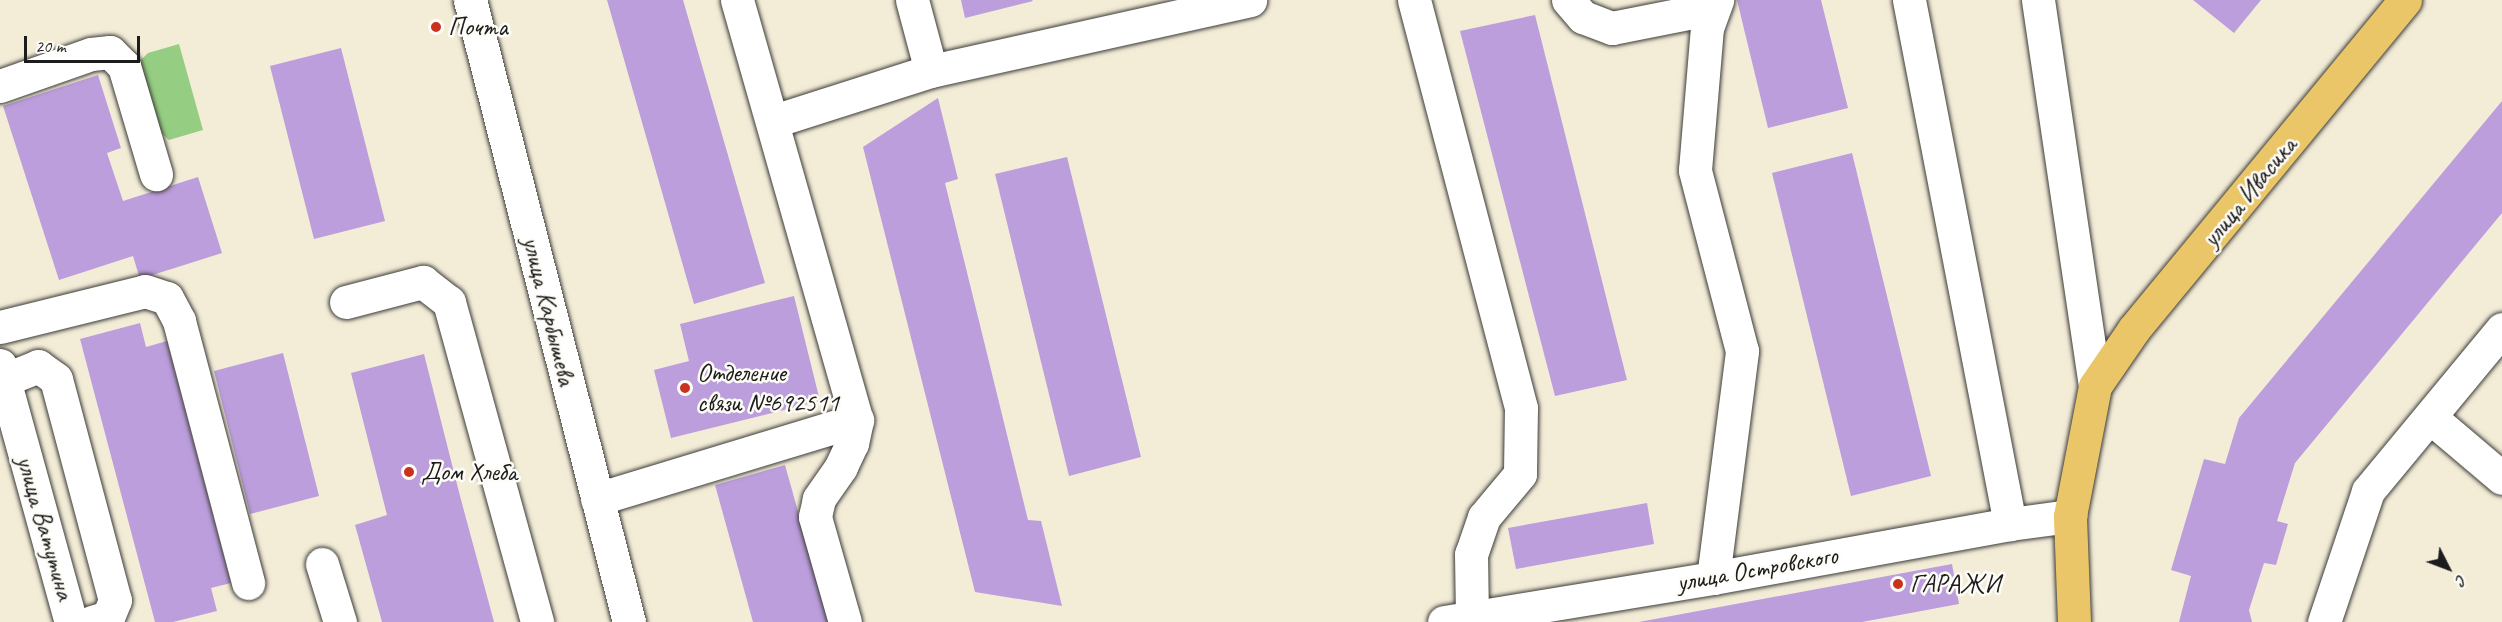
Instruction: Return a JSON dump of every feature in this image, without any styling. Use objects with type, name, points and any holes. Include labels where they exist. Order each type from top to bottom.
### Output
[{"type":"main road","name":"улица Ивасика","points":[[2095,386],[2134,330],[2405,0]]},
{"type":"main road","points":[[2074,622],[2070,516],[2095,386]]},
{"type":"street","name":"улица Карбышева","points":[[470,0],[629,622]]},
{"type":"street","points":[[737,0],[774,121],[857,420],[852,443],[841,467],[819,499],[815,517],[845,622]]},
{"type":"street","points":[[912,0],[931,71]]},
{"type":"street","points":[[774,121],[931,71],[1154,11],[1250,0]]},
{"type":"street","points":[[1414,0],[1521,408],[1520,474],[1484,517],[1471,554],[1458,619]]},
{"type":"street","points":[[1568,0],[1583,17],[1612,28],[1715,4]]},
{"type":"street","points":[[1909,0],[2010,524]]},
{"type":"street","points":[[2038,0],[2095,386]]},
{"type":"street","points":[[1713,578],[1742,351],[1695,170],[1707,28],[1715,4]]},
{"type":"street","points":[[0,86],[91,54],[111,52],[124,66],[156,174]]},
{"type":"street","points":[[346,302],[423,282],[449,302],[537,622]]},
{"type":"street","points":[[0,327],[146,291],[167,298],[179,321],[248,583]]},
{"type":"street","points":[[2324,622],[2368,490],[2502,329]]},
{"type":"street","points":[[2,373],[38,366],[56,379],[115,600],[108,617],[92,622]]},
{"type":"street","name":"улица Ватутина","points":[[2,373],[71,622]]},
{"type":"street","points":[[2430,417],[2502,478]]},
{"type":"street","points":[[597,499],[857,420]]},
{"type":"street","name":"улица Островского","points":[[1458,619],[1713,578],[2010,524],[2070,516]]},
{"type":"street","points":[[322,564],[340,622]]},
{"type":"green space","points":[[179,44],[203,130],[169,140],[159,131],[140,61],[148,53]]},
{"type":"building","points":[[607,0],[683,0],[765,283],[694,304]]},
{"type":"building","points":[[961,0],[1032,0],[1033,1],[965,18]]},
{"type":"building","points":[[1737,0],[1821,0],[1848,108],[1768,128]]},
{"type":"building","points":[[2193,0],[2261,0],[2234,33]]},
{"type":"building","points":[[1535,15],[1627,380],[1555,396],[1460,31]]},
{"type":"building","points":[[341,48],[385,221],[314,239],[270,66]]},
{"type":"building","points":[[98,75],[121,148],[107,153],[123,201],[198,177],[222,253],[140,279],[133,256],[59,280],[3,106]]},
{"type":"building","points":[[938,98],[958,179],[945,183],[1028,520],[1041,521],[1062,606],[975,592],[863,147]]},
{"type":"building","points":[[2502,101],[2502,213],[2295,463],[2277,521],[2288,524],[2276,565],[2264,563],[2249,610],[2252,622],[2179,622],[2191,576],[2171,570],[2204,459],[2225,464],[2239,418]]},
{"type":"building","points":[[1852,153],[1931,476],[1851,496],[1772,173]]},
{"type":"building","points":[[1067,157],[1141,457],[1069,476],[995,174]]},
{"type":"building","points":[[794,296],[820,401],[671,438],[654,370],[689,361],[680,324]]},
{"type":"building","points":[[140,323],[146,347],[167,341],[231,583],[211,588],[217,611],[173,622],[155,622],[80,339]]},
{"type":"building","points":[[283,353],[319,496],[250,514],[214,371]]},
{"type":"building","points":[[424,354],[494,622],[382,622],[355,525],[387,515],[351,373]]},
{"type":"building","points":[[785,465],[829,622],[753,622],[715,485]]},
{"type":"building","points":[[1647,503],[1654,544],[1516,569],[1508,528]]},
{"type":"building","name":"ГАРАЖИ","points":[[1952,564],[1959,604],[1862,622],[1639,622]]},
{"type":"place","name":"Почта","points":[[436,27]]},
{"type":"place","name":"Отделение связи №692511","points":[[685,388]]},
{"type":"place","name":"Дом Хлеба","points":[[409,472]]},
{"type":"place","name":"ГАРАЖИ","points":[[1898,584]]}]
